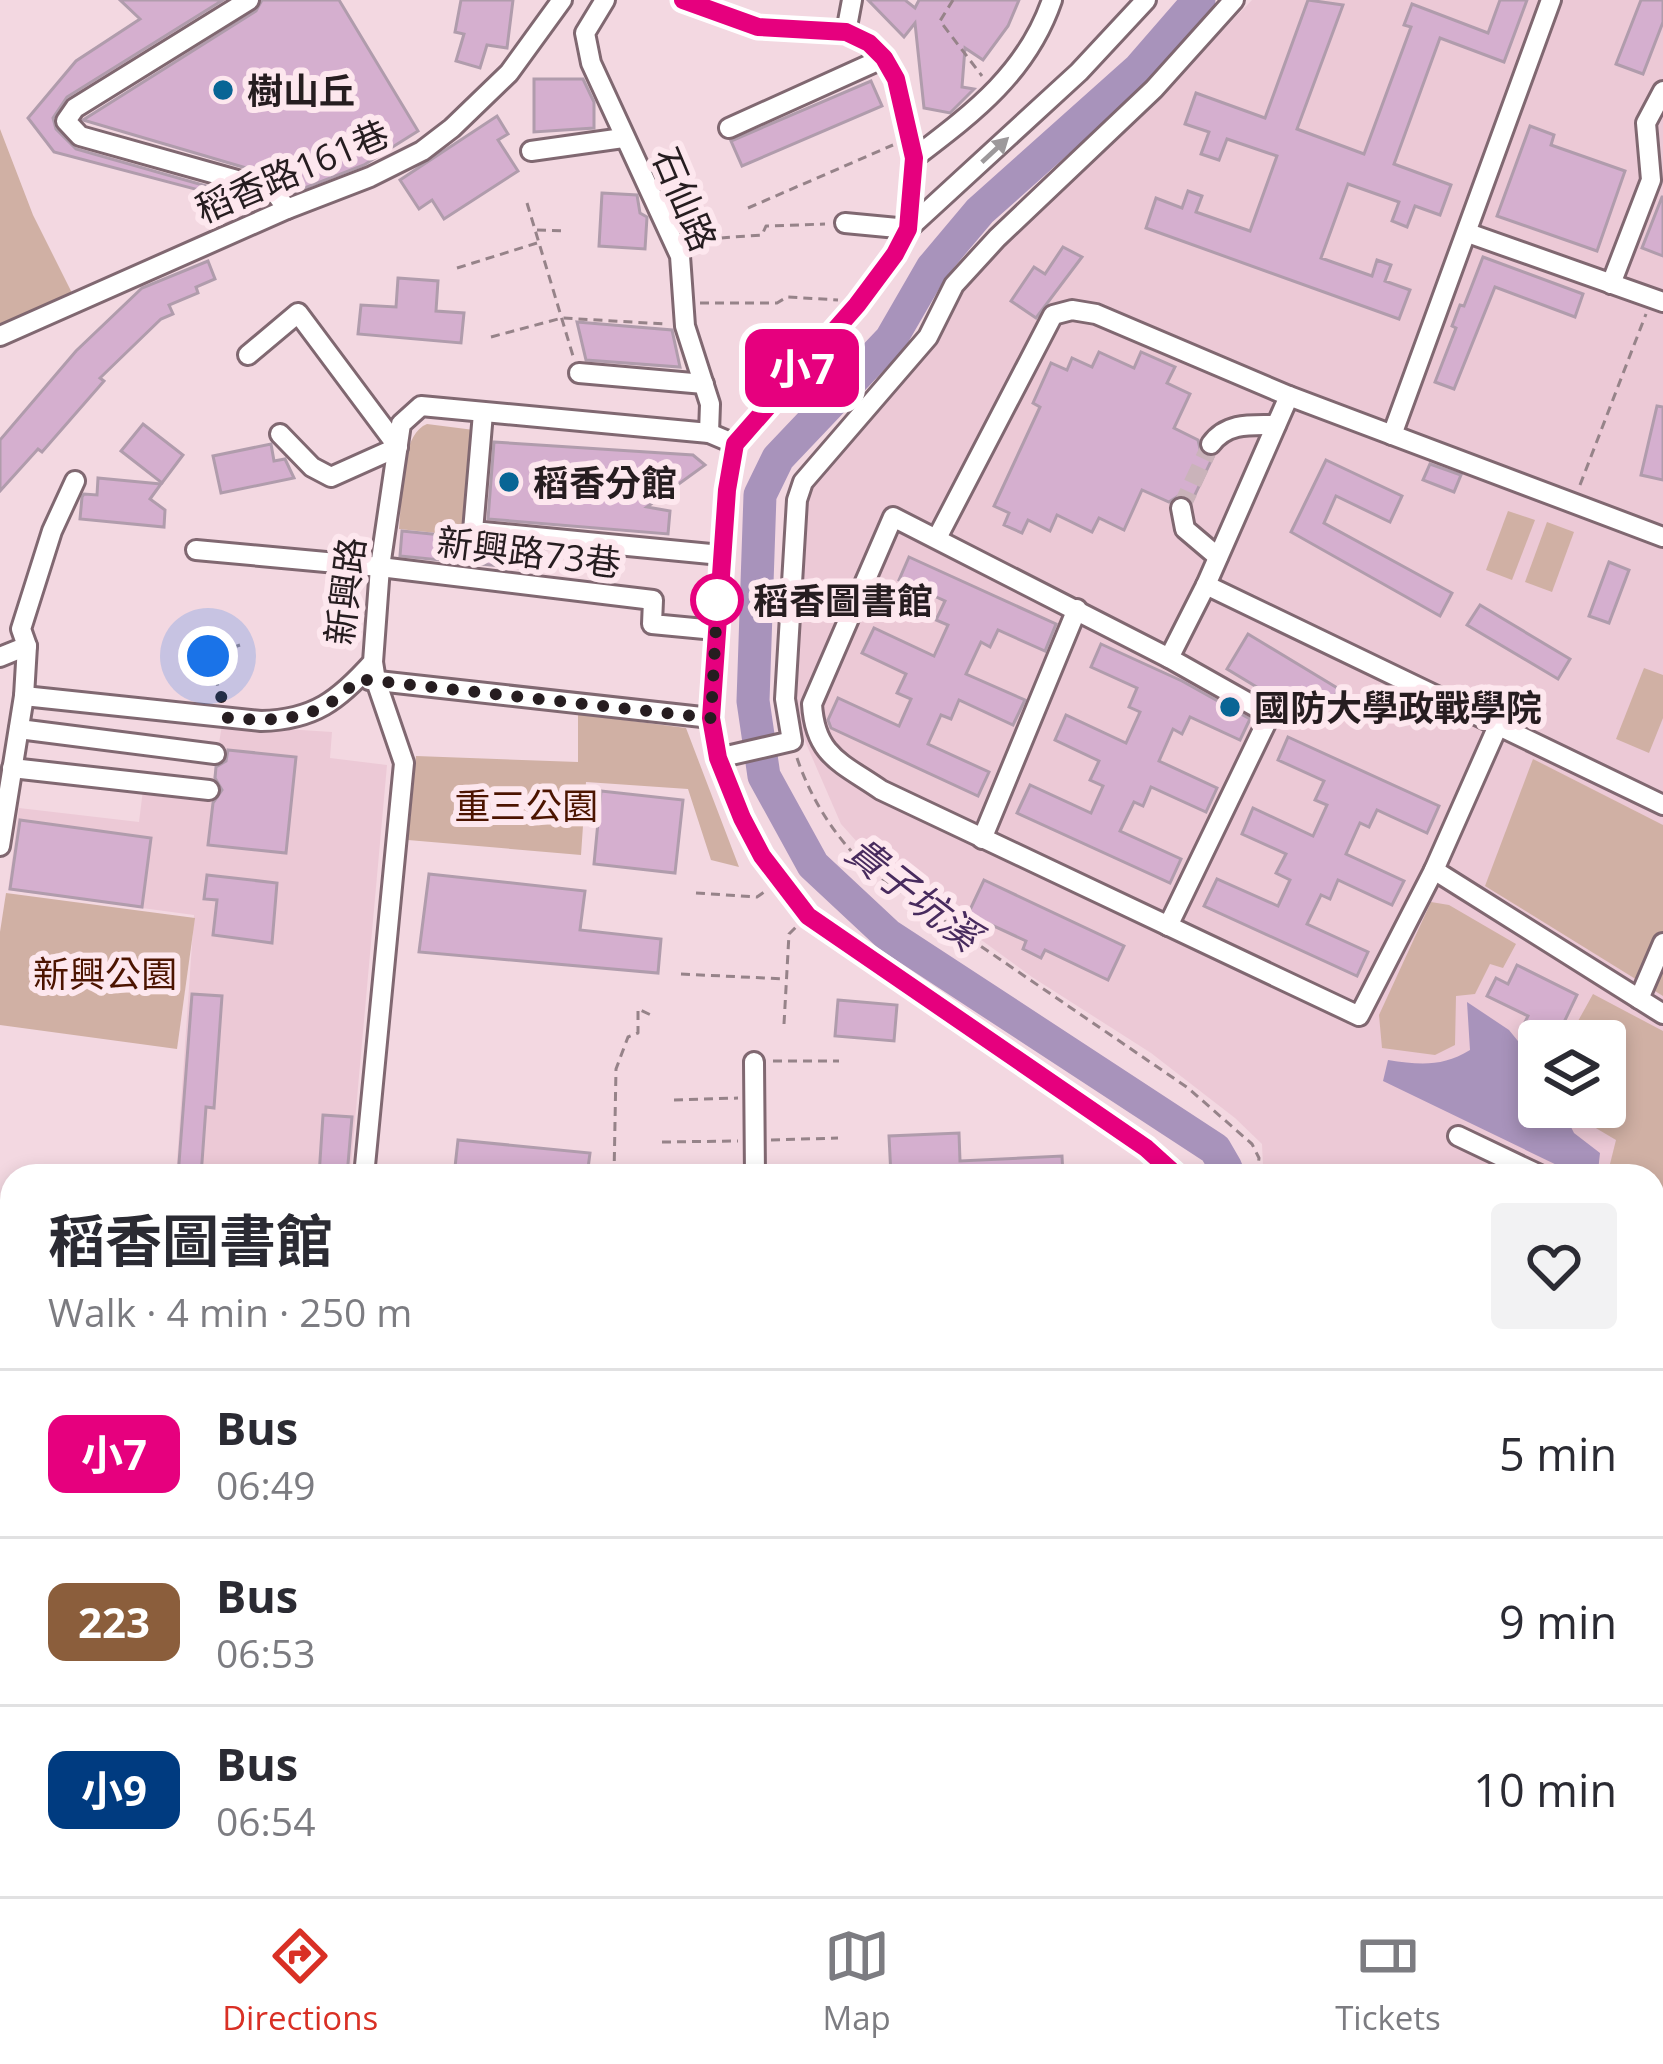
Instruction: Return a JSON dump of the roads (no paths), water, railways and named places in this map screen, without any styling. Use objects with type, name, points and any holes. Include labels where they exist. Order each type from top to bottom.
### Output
[{"type":"street","points":[[249,0],[75,108],[66,122],[80,136],[272,190],[287,209]]},
{"type":"street","name":"稻香路161巷","points":[[0,337],[422,151],[509,73],[557,4],[572,0]]},
{"type":"street","name":"石仙路","points":[[604,0],[585,33],[591,63],[680,256],[685,326],[710,404],[709,434]]},
{"type":"street","points":[[683,0],[758,27],[846,32],[869,43],[884,58],[903,100],[914,158],[908,229]]},
{"type":"street","points":[[846,32],[852,0]]},
{"type":"street","points":[[914,158],[994,95],[1041,31],[1052,0]]},
{"type":"street","points":[[1146,0],[1079,72],[908,229],[857,305],[735,444],[721,555],[711,718],[718,758],[742,818],[778,882],[808,916],[1164,1164]]},
{"type":"street","points":[[718,758],[786,742],[797,500],[803,482],[928,337],[954,285],[968,269],[1154,88],[1234,0]]},
{"type":"street","points":[[1392,435],[1551,0]]},
{"type":"street","points":[[729,128],[884,58]]},
{"type":"street","points":[[1611,284],[1651,180],[1646,123],[1663,91]]},
{"type":"street","points":[[531,152],[622,138]]},
{"type":"street","points":[[845,223],[908,229]]},
{"type":"street","points":[[1468,233],[1657,300]]},
{"type":"street","points":[[937,538],[1053,315],[1072,310],[1096,314],[1289,396],[1663,537]]},
{"type":"street","points":[[248,355],[298,313],[398,447]]},
{"type":"street","points":[[578,373],[704,384]]},
{"type":"street","points":[[1169,658],[1289,396]]},
{"type":"street","points":[[398,447],[401,424],[422,406],[709,434],[735,444]]},
{"type":"street","points":[[483,413],[472,531],[721,555]]},
{"type":"street","points":[[1211,444],[1237,425],[1276,425]]},
{"type":"street","points":[[280,434],[312,467],[331,477],[398,447]]},
{"type":"street","name":"新興路","points":[[24,696],[228,718],[292,720],[334,700],[369,674],[398,447]]},
{"type":"street","points":[[0,846],[4,796],[24,696],[26,646],[21,629],[52,531],[75,481]]},
{"type":"street","points":[[1181,508],[1185,529],[1218,556]]},
{"type":"street","points":[[1168,926],[1270,715],[1077,609],[893,517],[812,704],[821,749],[881,790],[982,839],[1359,1016],[1434,870],[1497,728]]},
{"type":"street","points":[[196,550],[380,567]]},
{"type":"street","name":"新興路73巷","points":[[380,567],[653,600],[652,624],[715,630]]},
{"type":"street","points":[[1206,585],[1663,805]]},
{"type":"street","points":[[982,839],[1077,609]]},
{"type":"street","points":[[0,657],[26,646]]},
{"type":"street","points":[[365,1164],[404,763],[369,674],[711,718]]},
{"type":"street","points":[[19,729],[214,754]]},
{"type":"street","points":[[12,768],[209,790]]},
{"type":"street","points":[[1434,870],[1663,1014]]},
{"type":"street","points":[[1639,999],[1663,943]]},
{"type":"street","points":[[754,1061],[755,1164]]},
{"type":"street","points":[[1458,1136],[1517,1164]]},
{"type":"waterway","name":"貴子坑溪","points":[[1199,0],[1139,69],[980,211],[932,268],[891,339],[778,458],[760,495],[753,701],[764,776],[813,865],[888,935],[1215,1149],[1224,1164]]},
{"type":"waterway","points":[[745,700],[753,697]]},
{"type":"tunnel","points":[[1181,508],[1211,444]]},
{"type":"place","name":"樹山丘","points":[[223,90]]},
{"type":"place","name":"稻香分館","points":[[509,482]]},
{"type":"place","name":"稻香圖書館","points":[[717,600]]},
{"type":"place","name":"國防大學政戰學院","points":[[1230,707]]},
{"type":"park label","name":"重三公園","points":[[526,805]]},
{"type":"park label","name":"新興公園","points":[[105,973]]}]
